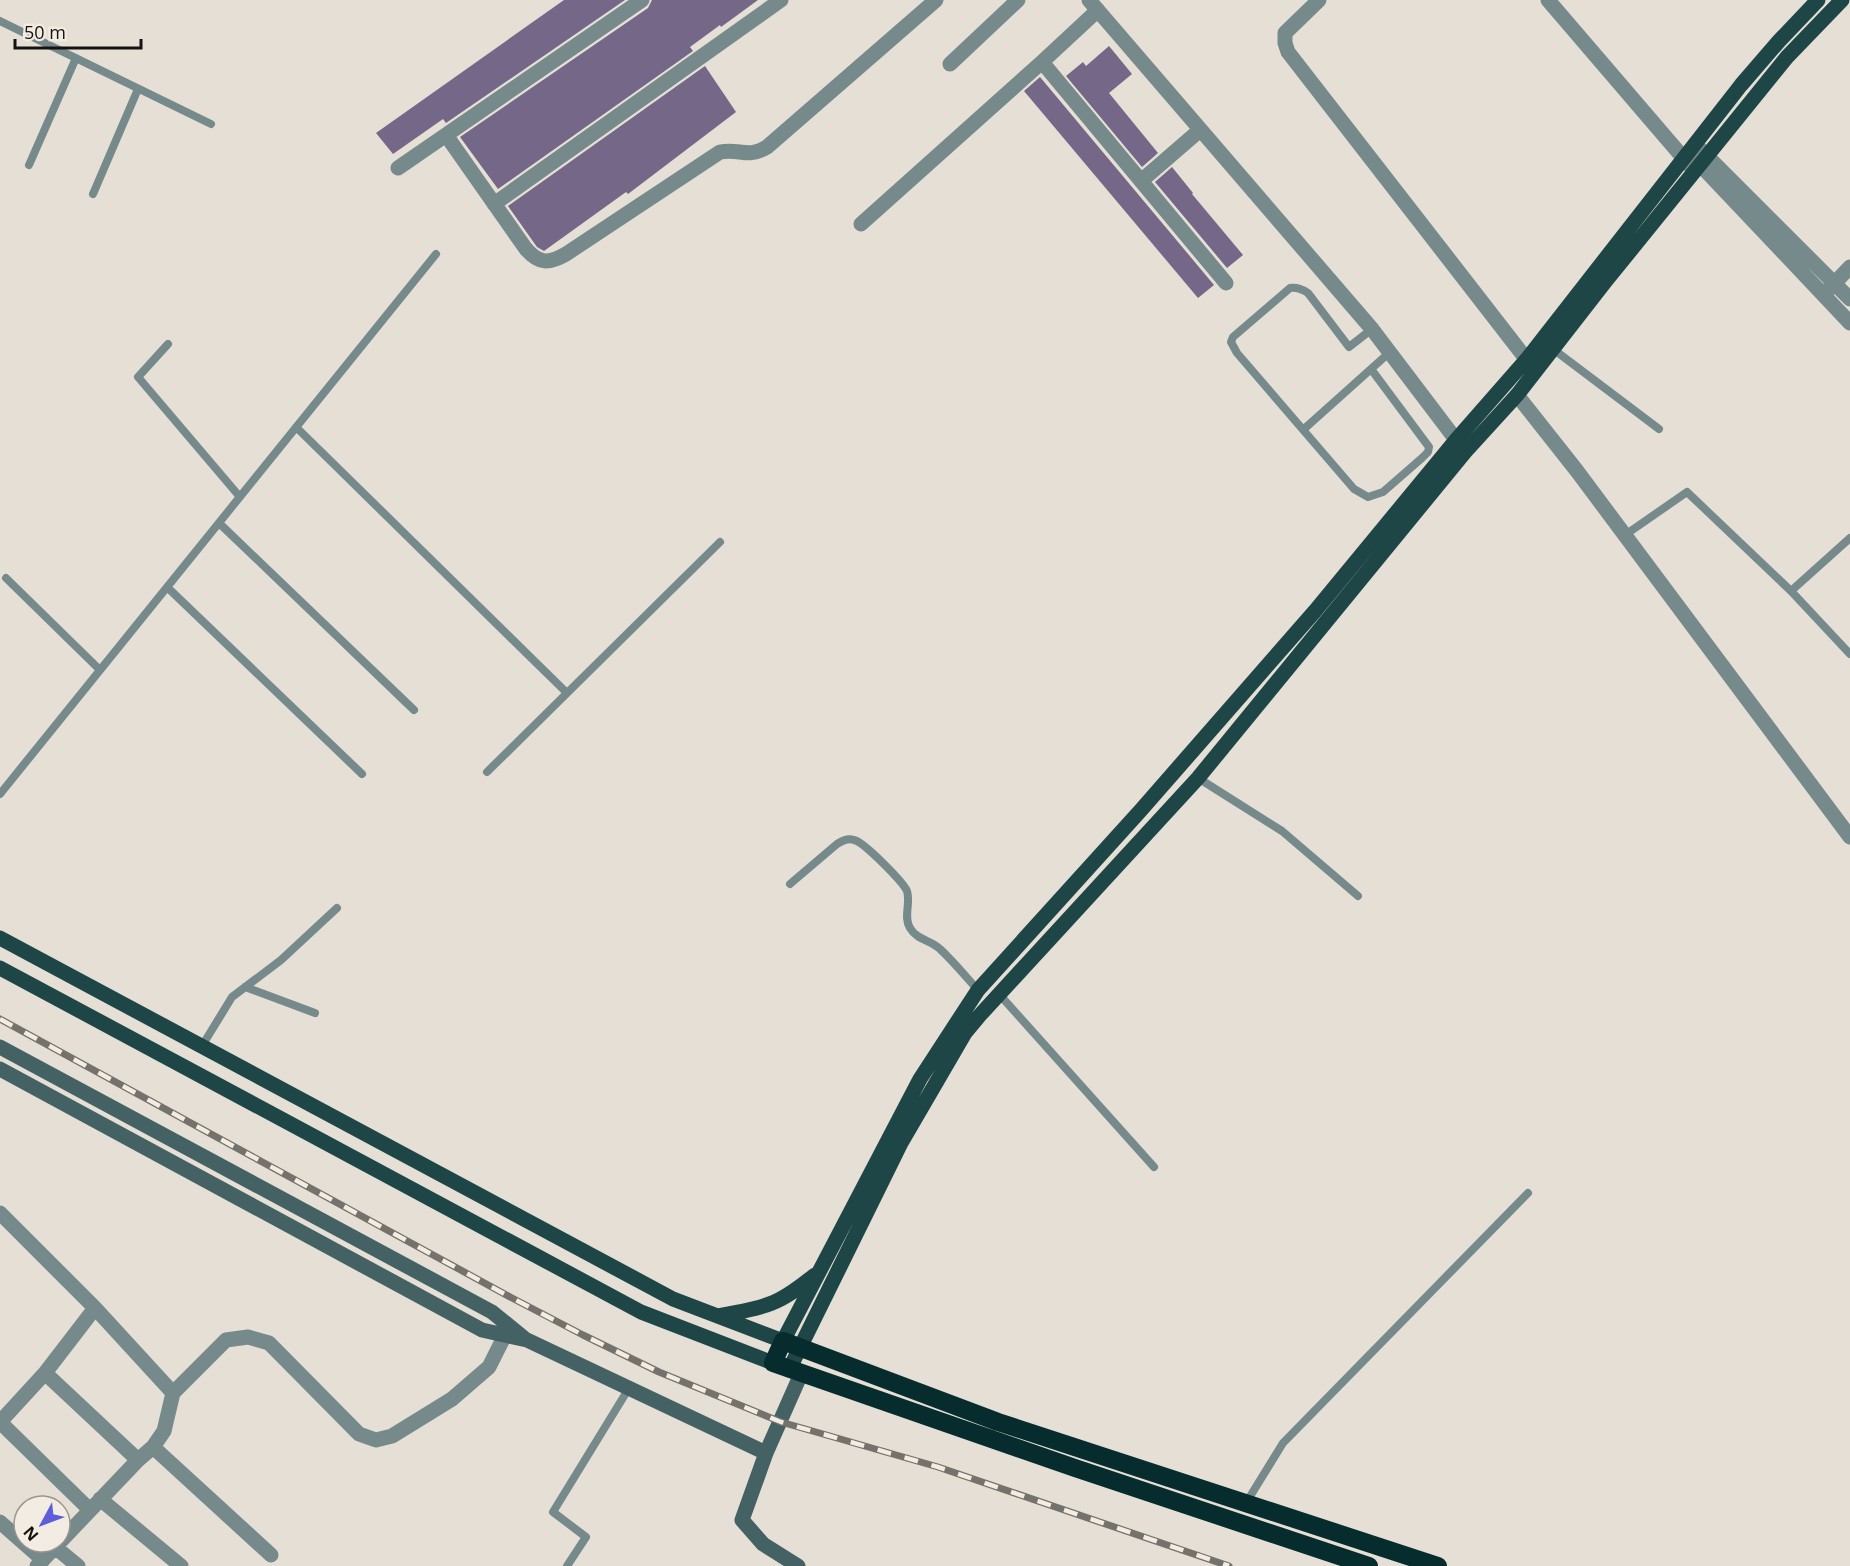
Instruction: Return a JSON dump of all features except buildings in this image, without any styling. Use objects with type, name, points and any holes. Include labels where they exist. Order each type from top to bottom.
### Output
[{"type":"highway","points":[[1369,1566],[788,1369],[791,1344],[998,1422],[1438,1566]]},
{"type":"main road","points":[[791,1344],[819,1272],[920,1079],[978,990],[1140,810],[1532,365],[1741,85],[1818,0]]},
{"type":"main road","points":[[791,1344],[900,1143],[965,1034],[1004,1000],[1198,778],[1460,446],[1517,395],[1532,365],[1553,349],[1787,57],[1842,0]]},
{"type":"main road","points":[[0,938],[673,1299],[791,1344]]},
{"type":"main road","points":[[0,968],[641,1312],[788,1369]]},
{"type":"main road","points":[[718,1316],[774,1303],[819,1272]]},
{"type":"street","points":[[398,168],[642,0]]},
{"type":"street","points":[[495,204],[781,0]]},
{"type":"street","points":[[446,135],[533,257],[550,262],[557,260],[720,152],[731,150],[751,154],[758,153],[767,147],[936,0]]},
{"type":"street","points":[[950,64],[1018,0]]},
{"type":"street","points":[[1319,0],[1285,33],[1288,52],[1532,365]]},
{"type":"street","points":[[1548,0],[1689,152],[1829,289],[1850,323]]},
{"type":"street","points":[[861,224],[1042,62],[1093,5],[1372,329],[1460,446]]},
{"type":"street","points":[[1042,62],[1226,283]]},
{"type":"street","points":[[1141,181],[1200,130]]},
{"type":"street","points":[[1829,289],[1850,267]]},
{"type":"street","points":[[1829,289],[1850,299]]},
{"type":"street","points":[[1517,395],[1577,471],[1850,837]]},
{"type":"street","points":[[0,1047],[492,1312],[527,1340]]},
{"type":"street","points":[[0,1069],[483,1330],[527,1340],[766,1453]]},
{"type":"street","points":[[0,1214],[94,1308],[173,1393]]},
{"type":"street","points":[[94,1308],[45,1373],[0,1422],[95,1505],[181,1566]]},
{"type":"street","points":[[72,1529],[153,1447],[164,1431],[173,1393],[226,1340],[248,1337],[269,1343],[359,1434],[376,1440],[392,1436],[452,1399],[489,1367],[505,1335]]},
{"type":"street","points":[[788,1369],[766,1453],[742,1520],[763,1544],[798,1566]]},
{"type":"street","points":[[45,1373],[138,1460]]},
{"type":"street","points":[[153,1447],[271,1556]]},
{"type":"street","points":[[0,1522],[40,1563]]},
{"type":"street","points":[[63,1554],[78,1566]]},
{"type":"lane","points":[[0,21],[211,124]]},
{"type":"lane","points":[[29,165],[76,58]]},
{"type":"lane","points":[[93,194],[138,88]]},
{"type":"lane","points":[[0,794],[436,254]]},
{"type":"lane","points":[[1371,369],[1424,438],[1428,452],[1383,492],[1368,497],[1354,489],[1237,353],[1231,342],[1233,337],[1294,287],[1308,293],[1349,347],[1372,329]]},
{"type":"lane","points":[[168,344],[138,377],[240,497]]},
{"type":"lane","points":[[1553,349],[1659,429]]},
{"type":"lane","points":[[1304,429],[1390,352]]},
{"type":"lane","points":[[296,427],[567,693]]},
{"type":"lane","points":[[1625,535],[1687,492],[1791,591],[1850,654]]},
{"type":"lane","points":[[219,523],[414,710]]},
{"type":"lane","points":[[1791,591],[1850,538]]},
{"type":"lane","points":[[487,772],[720,542]]},
{"type":"lane","points":[[6,578],[100,670]]},
{"type":"lane","points":[[167,587],[362,774]]},
{"type":"lane","points":[[1198,778],[1282,831],[1358,896]]},
{"type":"lane","points":[[790,884],[843,840],[859,841],[902,884],[907,892],[909,928],[914,934],[939,948],[978,990]]},
{"type":"lane","points":[[202,1046],[232,997],[281,960],[337,908]]},
{"type":"lane","points":[[245,987],[315,1013]]},
{"type":"lane","points":[[1004,1000],[1154,1167]]},
{"type":"lane","points":[[1246,1503],[1283,1443],[1528,1193]]},
{"type":"lane","points":[[567,1566],[586,1537],[553,1512],[629,1388]]},
{"type":"railway","points":[[0,1019],[512,1298],[659,1372],[781,1422],[938,1467],[1229,1566]]}]
